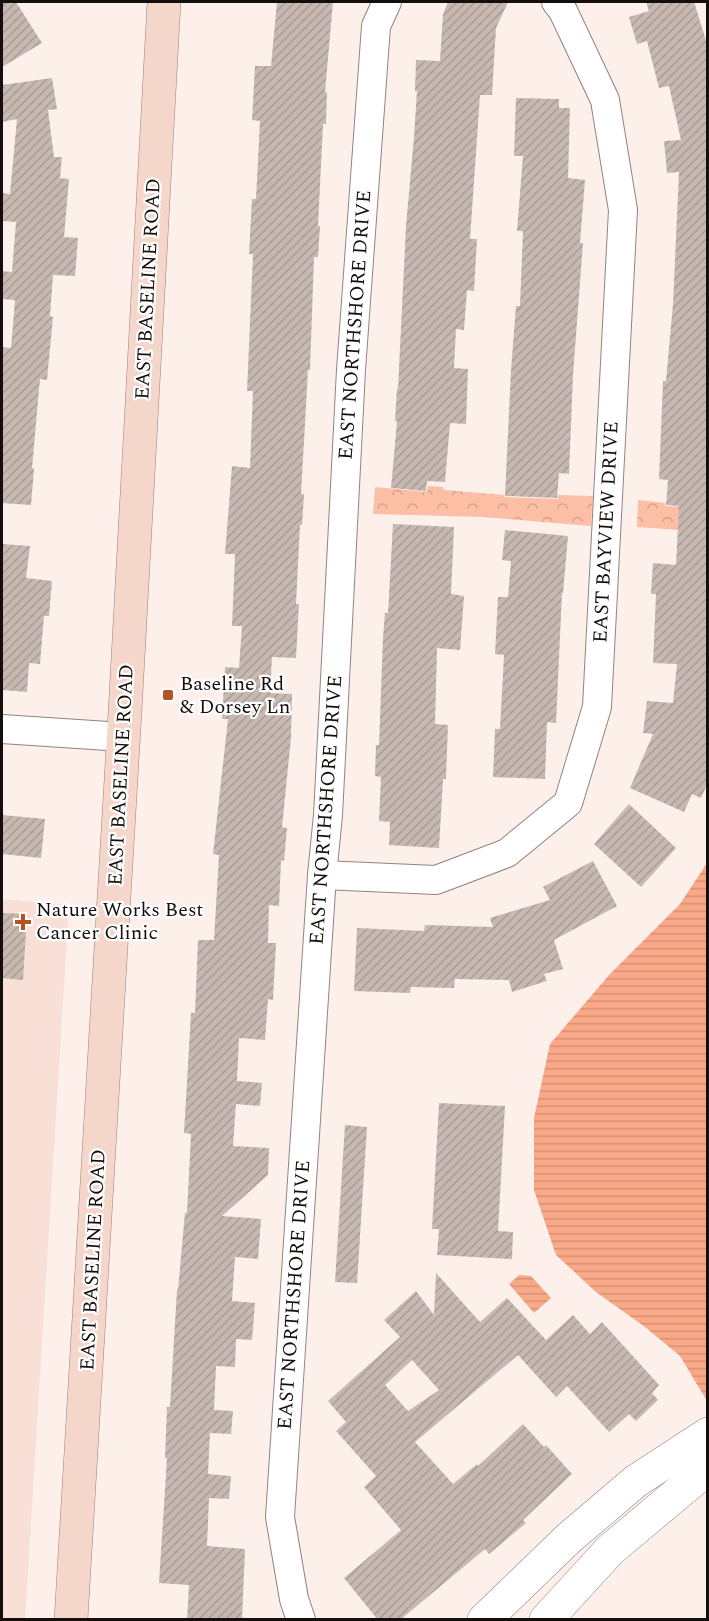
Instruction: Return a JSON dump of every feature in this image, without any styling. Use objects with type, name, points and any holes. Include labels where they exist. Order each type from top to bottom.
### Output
[{"type":"main road","name":"EAST BASELINE ROAD","points":[[71,1620],[164,2]]},
{"type":"street","name":"EAST NORTHSHORE DRIVE","points":[[301,1620],[294,1599],[280,1517],[322,875],[328,815],[351,370],[376,26],[387,2]]},
{"type":"street","name":"EAST BAYVIEW DRIVE","points":[[322,875],[436,880],[507,853],[568,803],[597,707],[623,210],[605,100],[563,10],[556,2]]},
{"type":"street","points":[[2,729],[123,737]]},
{"type":"street","points":[[484,1620],[569,1538],[636,1481],[705,1447]]},
{"type":"street","points":[[546,1620],[705,1447]]},
{"type":"shaded area","points":[[707,863],[707,1401],[680,1356],[645,1327],[596,1292],[556,1255],[534,1190],[534,1118],[550,1044],[610,974],[680,904]]},
{"type":"shaded area","points":[[2,899],[69,905],[25,1620],[2,1619]]},
{"type":"shaded area","points":[[519,1275],[531,1276],[551,1298],[534,1313],[509,1284]]},
{"type":"green space","points":[[428,486],[443,487],[444,490],[504,495],[504,497],[558,499],[558,495],[593,496],[591,526],[484,517],[373,514],[375,487],[427,492]]},
{"type":"green space","points":[[638,500],[665,503],[665,506],[707,508],[707,532],[637,527]]},
{"type":"building","points":[[2,2],[16,2],[42,43],[2,67]]},
{"type":"building","points":[[277,2],[333,2],[325,92],[327,92],[326,124],[323,124],[318,257],[314,257],[310,370],[308,370],[301,494],[304,494],[296,604],[299,604],[296,658],[272,657],[270,693],[292,694],[291,738],[282,827],[287,828],[284,861],[281,860],[279,906],[269,905],[268,943],[276,943],[273,1000],[268,999],[265,1040],[239,1038],[237,1081],[262,1083],[260,1106],[236,1104],[233,1146],[269,1148],[268,1175],[222,1216],[261,1219],[258,1259],[235,1257],[232,1301],[255,1303],[252,1340],[236,1339],[235,1367],[216,1366],[214,1410],[233,1411],[231,1434],[210,1433],[208,1474],[231,1476],[229,1499],[209,1498],[207,1546],[245,1549],[242,1620],[187,1620],[189,1585],[159,1583],[167,1458],[165,1458],[167,1407],[170,1407],[177,1290],[185,1213],[187,1213],[191,1134],[184,1133],[191,1013],[195,1013],[198,940],[214,940],[219,855],[213,854],[228,719],[222,719],[225,667],[239,668],[242,626],[232,626],[235,554],[225,554],[232,466],[250,468],[253,391],[247,391],[253,254],[249,254],[252,199],[256,199],[260,121],[252,120],[255,66],[271,66]]},
{"type":"building","points":[[448,2],[508,2],[496,28],[492,95],[480,95],[470,239],[477,239],[474,291],[467,290],[464,330],[456,329],[454,368],[468,369],[466,424],[450,423],[445,482],[427,481],[426,491],[391,488],[397,421],[395,421],[406,226],[417,91],[415,91],[416,60],[440,61],[443,14]]},
{"type":"building","points":[[646,2],[694,2],[708,47],[708,782],[701,798],[692,794],[684,812],[630,788],[653,734],[643,733],[647,701],[673,703],[677,664],[653,663],[656,594],[651,594],[653,563],[676,565],[679,506],[666,505],[668,480],[659,479],[663,381],[666,381],[673,304],[679,172],[667,173],[664,141],[681,140],[669,86],[659,88],[647,41],[637,44],[629,17],[649,11]]},
{"type":"building","points":[[52,78],[57,109],[48,110],[54,157],[62,157],[60,178],[69,179],[64,237],[78,238],[75,276],[53,275],[50,316],[53,317],[47,380],[40,379],[31,505],[2,503],[2,347],[11,348],[15,300],[2,299],[2,271],[12,272],[16,222],[2,221],[2,193],[10,194],[17,119],[2,122],[2,85]]},
{"type":"building","points":[[516,98],[559,99],[559,108],[570,108],[568,178],[585,180],[569,474],[559,473],[557,498],[505,496],[511,370],[516,306],[520,306],[523,231],[517,231],[523,156],[514,156]]},
{"type":"building","points":[[393,524],[454,527],[451,594],[464,596],[460,650],[437,648],[435,724],[448,725],[446,779],[443,779],[439,848],[389,845],[390,822],[379,821],[381,777],[375,776],[376,745],[379,745],[383,638],[385,613],[388,613]]},
{"type":"building","points":[[505,530],[568,536],[562,593],[556,723],[547,722],[545,779],[493,777],[495,729],[500,729],[504,655],[495,654],[498,597],[508,597],[511,561],[502,560]]},
{"type":"building","points":[[2,544],[30,546],[26,578],[52,581],[49,616],[44,616],[40,664],[29,663],[27,692],[2,690]]},
{"type":"building","points":[[629,804],[676,848],[641,887],[594,844]]},
{"type":"building","points":[[2,815],[45,819],[41,858],[2,854]]},
{"type":"building","points":[[593,861],[617,906],[554,940],[563,969],[544,974],[547,981],[512,992],[509,980],[455,979],[454,988],[411,987],[410,993],[354,991],[357,928],[424,931],[425,925],[493,927],[490,918],[550,900],[543,887]]},
{"type":"building","points":[[2,913],[27,914],[23,980],[2,978]]},
{"type":"building","points":[[439,1103],[505,1106],[498,1231],[513,1232],[512,1259],[437,1255],[439,1229],[432,1229]]},
{"type":"building","points":[[345,1125],[367,1127],[357,1283],[335,1282]]},
{"type":"building","points":[[436,1273],[480,1322],[507,1298],[546,1340],[573,1315],[590,1334],[602,1322],[659,1385],[652,1393],[658,1400],[636,1421],[629,1414],[609,1432],[567,1386],[556,1397],[518,1355],[415,1442],[453,1484],[477,1464],[478,1466],[523,1424],[572,1474],[523,1520],[526,1523],[489,1554],[485,1549],[400,1620],[378,1620],[344,1578],[401,1530],[364,1487],[376,1476],[336,1431],[346,1422],[328,1401],[400,1337],[384,1320],[416,1291],[434,1315]],"holes":[[[412,1360],[439,1390],[408,1411],[385,1385]]]},
{"type":"place","name":"Baseline Rd & Dorsey Ln","points":[[168,695]]},
{"type":"place","name":"Nature Works Best Cancer Clinic","points":[[23,922]]}]
